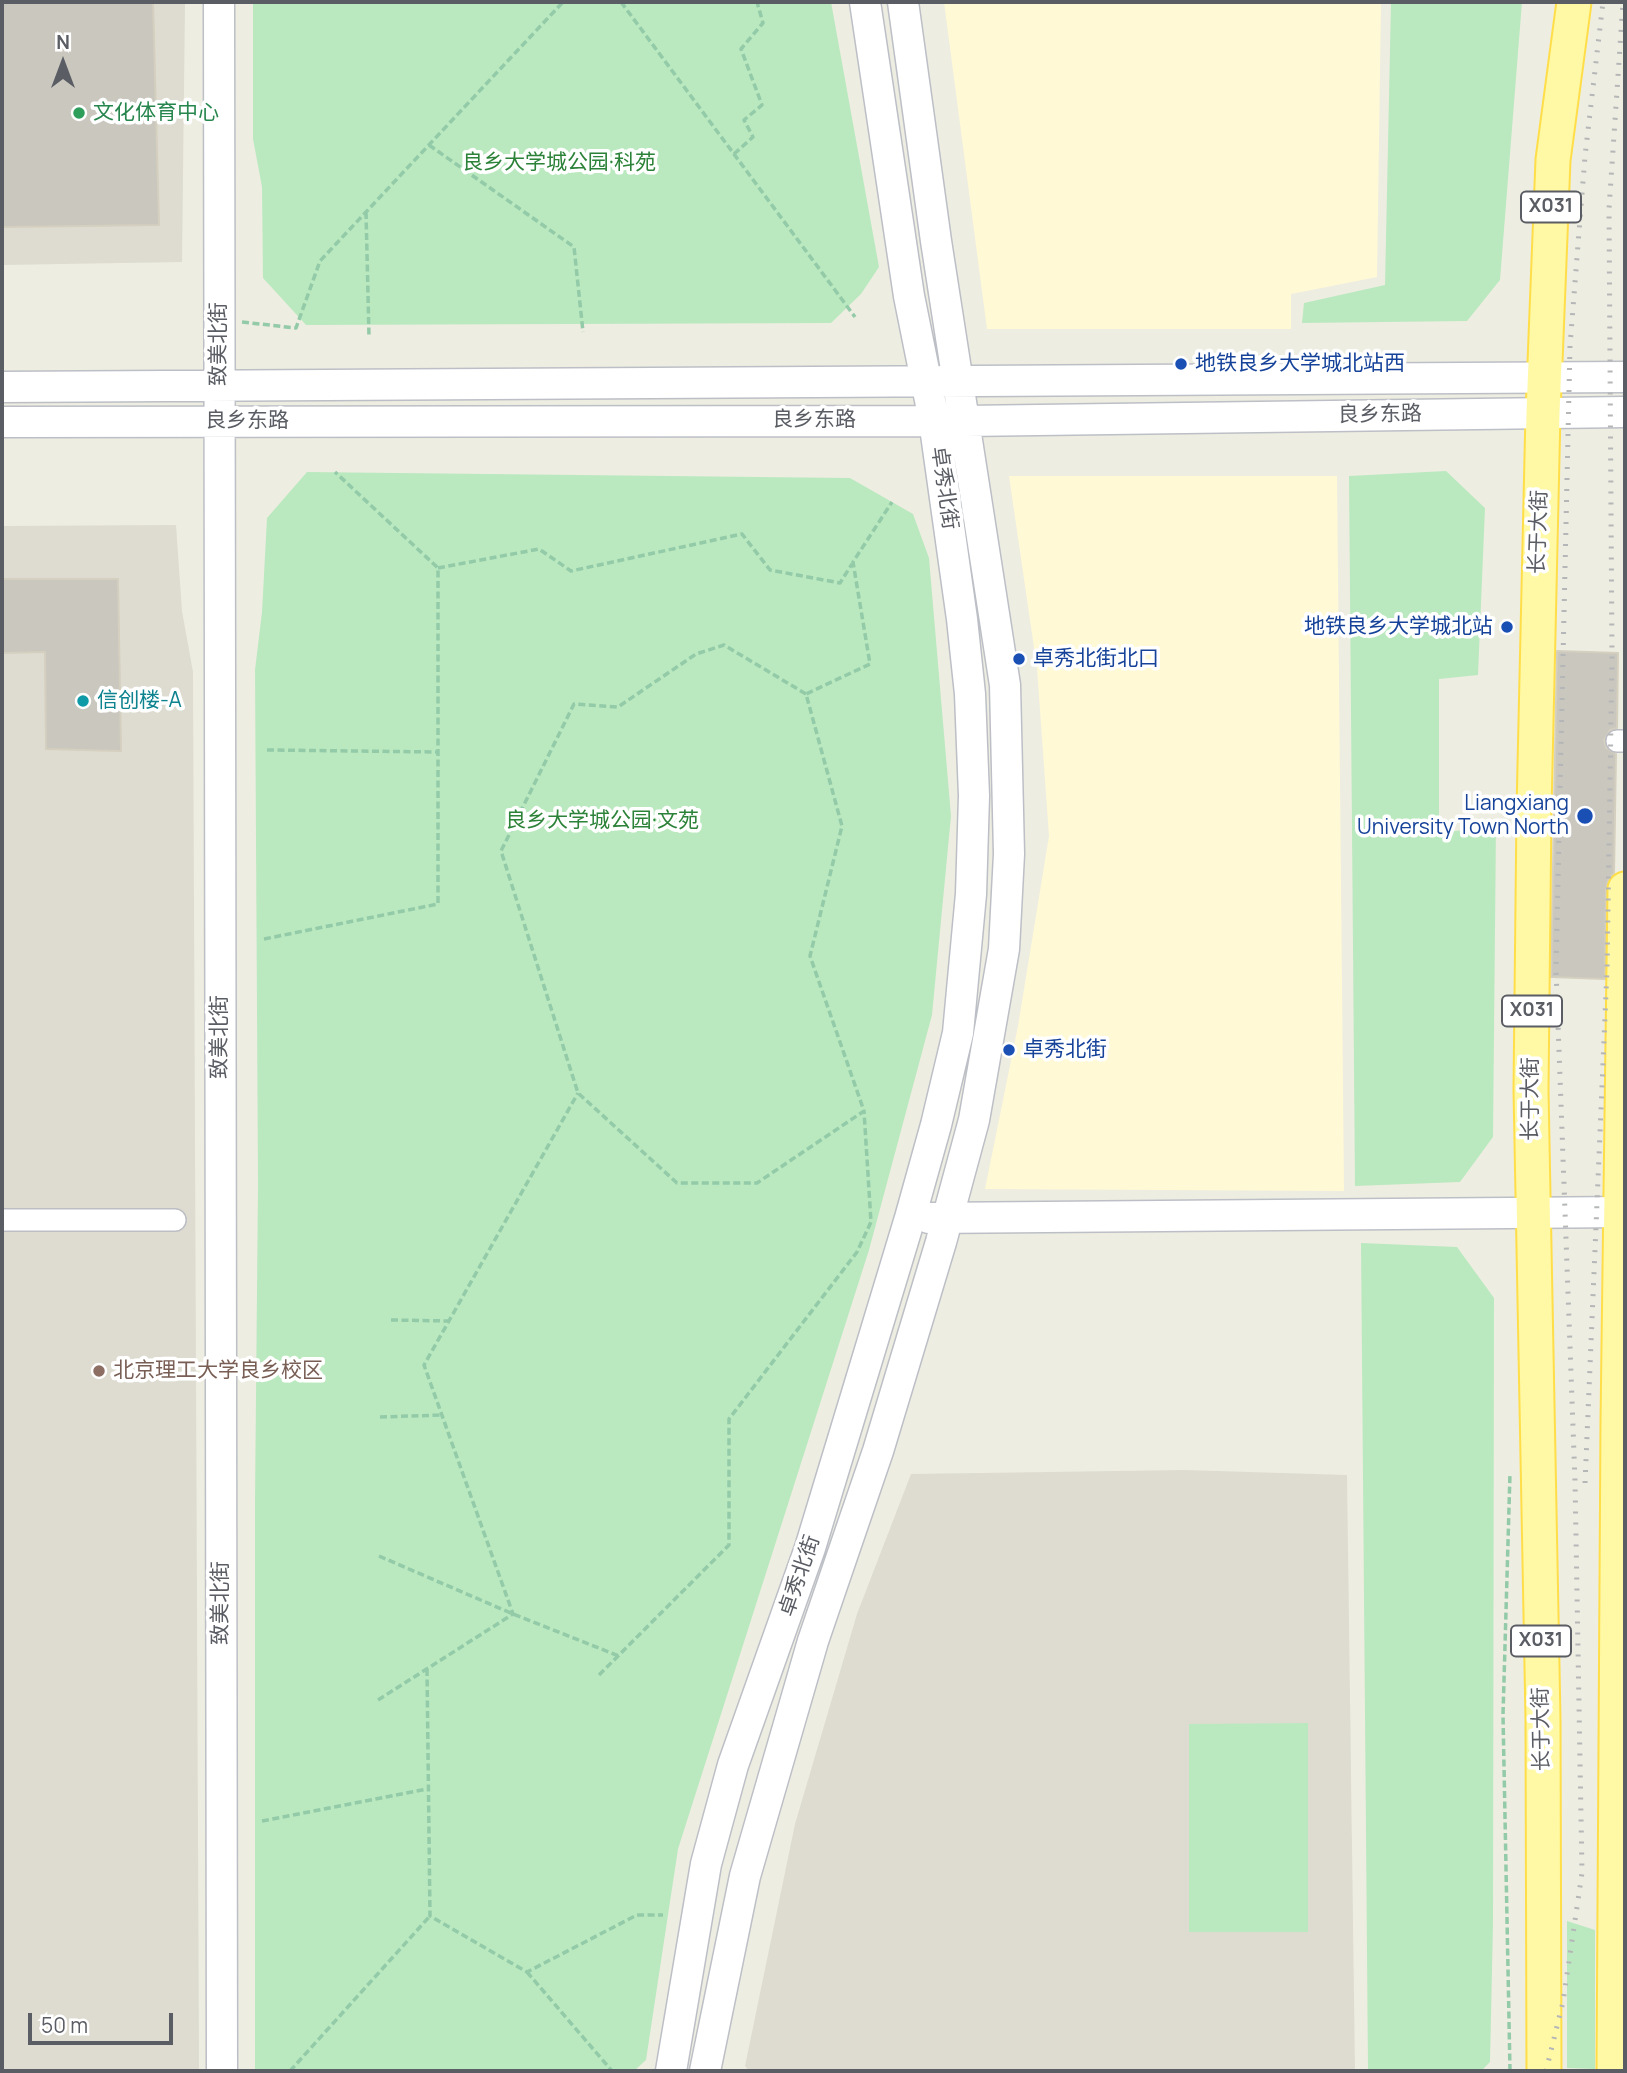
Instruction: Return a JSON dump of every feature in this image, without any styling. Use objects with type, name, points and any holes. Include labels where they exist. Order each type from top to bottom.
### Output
[{"type":"main road","name":"致美北街","points":[[219,2],[222,2071]]},
{"type":"main road","name":"卓秀北街","points":[[671,2071],[706,1864],[733,1765],[810,1548],[910,1218],[958,1033],[972,870],[974,796],[970,694],[934,420],[909,296],[865,2]]},
{"type":"main road","points":[[705,2071],[745,1876],[813,1641],[878,1451],[974,1120],[1004,949],[1009,854],[1005,685],[936,240],[903,2]]},
{"type":"main road","name":"长于大街","points":[[1544,2071],[1542,1705],[1531,1090],[1534,810],[1543,413],[1553,160],[1574,2]]},
{"type":"main road","name":"良乡东路","points":[[2,387],[1625,377]]},
{"type":"main road","name":"良乡东路","points":[[2,422],[965,421],[1625,412]]},
{"type":"main road","points":[[1614,2071],[1625,889]]},
{"type":"main road","points":[[910,1218],[1624,1212]]},
{"type":"street","points":[[2,1220],[174,1220]]},
{"type":"path","points":[[219,320],[296,328],[320,261],[563,2]]},
{"type":"path","points":[[621,2],[855,317]]},
{"type":"path","points":[[734,154],[753,137],[744,120],[762,105],[741,50],[763,23],[757,2]]},
{"type":"path","points":[[429,145],[574,247],[583,332]]},
{"type":"path","points":[[366,212],[369,335]]},
{"type":"path","points":[[264,939],[438,904],[438,568],[335,472]]},
{"type":"path","points":[[438,568],[540,549],[571,571],[742,534],[770,570],[840,583],[892,502]]},
{"type":"path","points":[[806,694],[870,664],[853,562]]},
{"type":"path","points":[[599,1675],[729,1545],[729,1419],[857,1252],[871,1222],[864,1111],[810,956],[842,826],[806,694],[724,645],[696,654],[618,707],[574,704],[501,850],[578,1093],[677,1182],[757,1182],[864,1111]]},
{"type":"path","points":[[267,750],[438,752]]},
{"type":"path","points":[[513,1614],[424,1365],[578,1093]]},
{"type":"path","points":[[391,1320],[449,1321]]},
{"type":"path","points":[[380,1417],[442,1415]]},
{"type":"path","name":"长于大街","points":[[1510,1471],[1503,1715],[1510,2071]]},
{"type":"path","points":[[379,1556],[619,1656]]},
{"type":"path","points":[[378,1700],[513,1614]]},
{"type":"path","points":[[290,2071],[430,1916],[427,1669]]},
{"type":"path","points":[[262,1821],[427,1789]]},
{"type":"path","points":[[527,1972],[637,1915],[663,1915]]},
{"type":"path","points":[[430,1916],[527,1972],[612,2071]]},
{"type":"shaded area","name":"文化体育中心","points":[[2,2],[185,2],[182,262],[2,265]]},
{"type":"shaded area","points":[[944,2],[1381,2],[1377,277],[1291,294],[1291,329],[987,329]]},
{"type":"shaded area","points":[[1009,476],[1337,476],[1344,1191],[985,1189],[1018,1026],[1049,836],[1037,668]]},
{"type":"shaded area","name":"北京理工大学良乡校区","points":[[176,525],[182,611],[193,672],[199,2071],[2,2071],[2,526]]},
{"type":"shaded area","points":[[1184,1470],[1347,1475],[1355,2071],[749,2071],[745,2066],[795,1824],[857,1614],[911,1474]]},
{"type":"green space","name":"良乡大学城公园·科苑","points":[[253,2],[831,2],[879,267],[861,294],[831,323],[306,325],[263,278],[262,187],[253,139]]},
{"type":"green space","points":[[1391,2],[1522,2],[1500,280],[1467,321],[1302,323],[1304,303],[1385,285]]},
{"type":"green space","points":[[1446,471],[1485,508],[1478,675],[1439,679],[1439,833],[1496,826],[1493,1137],[1460,1182],[1355,1186],[1349,476]]},
{"type":"green space","name":"良乡大学城公园·文苑","points":[[307,472],[850,478],[913,514],[929,558],[951,816],[932,1015],[869,1250],[678,1849],[646,2060],[634,2071],[255,2069],[258,1183],[255,670],[262,612],[267,518]]},
{"type":"green space","points":[[1361,1243],[1457,1247],[1494,1298],[1493,1924],[1490,2062],[1481,2071],[1368,2071]]},
{"type":"green space","points":[[1308,1723],[1308,1932],[1189,1932],[1189,1724]]},
{"type":"green space","points":[[1567,1921],[1595,1930],[1595,2069],[1567,2068]]},
{"type":"building","name":"文化体育中心","points":[[2,2],[153,2],[159,225],[2,227]]},
{"type":"building","name":"信创楼-A","points":[[2,579],[118,579],[121,751],[46,749],[45,652],[2,653]]},
{"type":"building","points":[[1557,651],[1618,653],[1617,728],[1610,730],[1604,740],[1606,748],[1616,754],[1614,873],[1608,880],[1606,889],[1605,979],[1551,977]]},
{"type":"railway","points":[[1546,2071],[1563,2002],[1582,1873],[1575,1481],[1556,969],[1570,346],[1585,156],[1603,2]]},
{"type":"railway","points":[[1585,1483],[1607,970],[1612,658],[1609,209],[1623,2]]},
{"type":"place","name":"文化体育中心","points":[[79,113]]},
{"type":"place","name":"地铁良乡大学城北站西","points":[[1181,364]]},
{"type":"place","name":"地铁良乡大学城北站","points":[[1507,627]]},
{"type":"place","name":"卓秀北街北口","points":[[1019,659]]},
{"type":"place","name":"信创楼-A","points":[[83,701]]},
{"type":"place","name":"Liangxiang University Town North","points":[[1585,816]]},
{"type":"place","name":"卓秀北街","points":[[1009,1050]]},
{"type":"place","name":"北京理工大学良乡校区","points":[[99,1371]]}]
